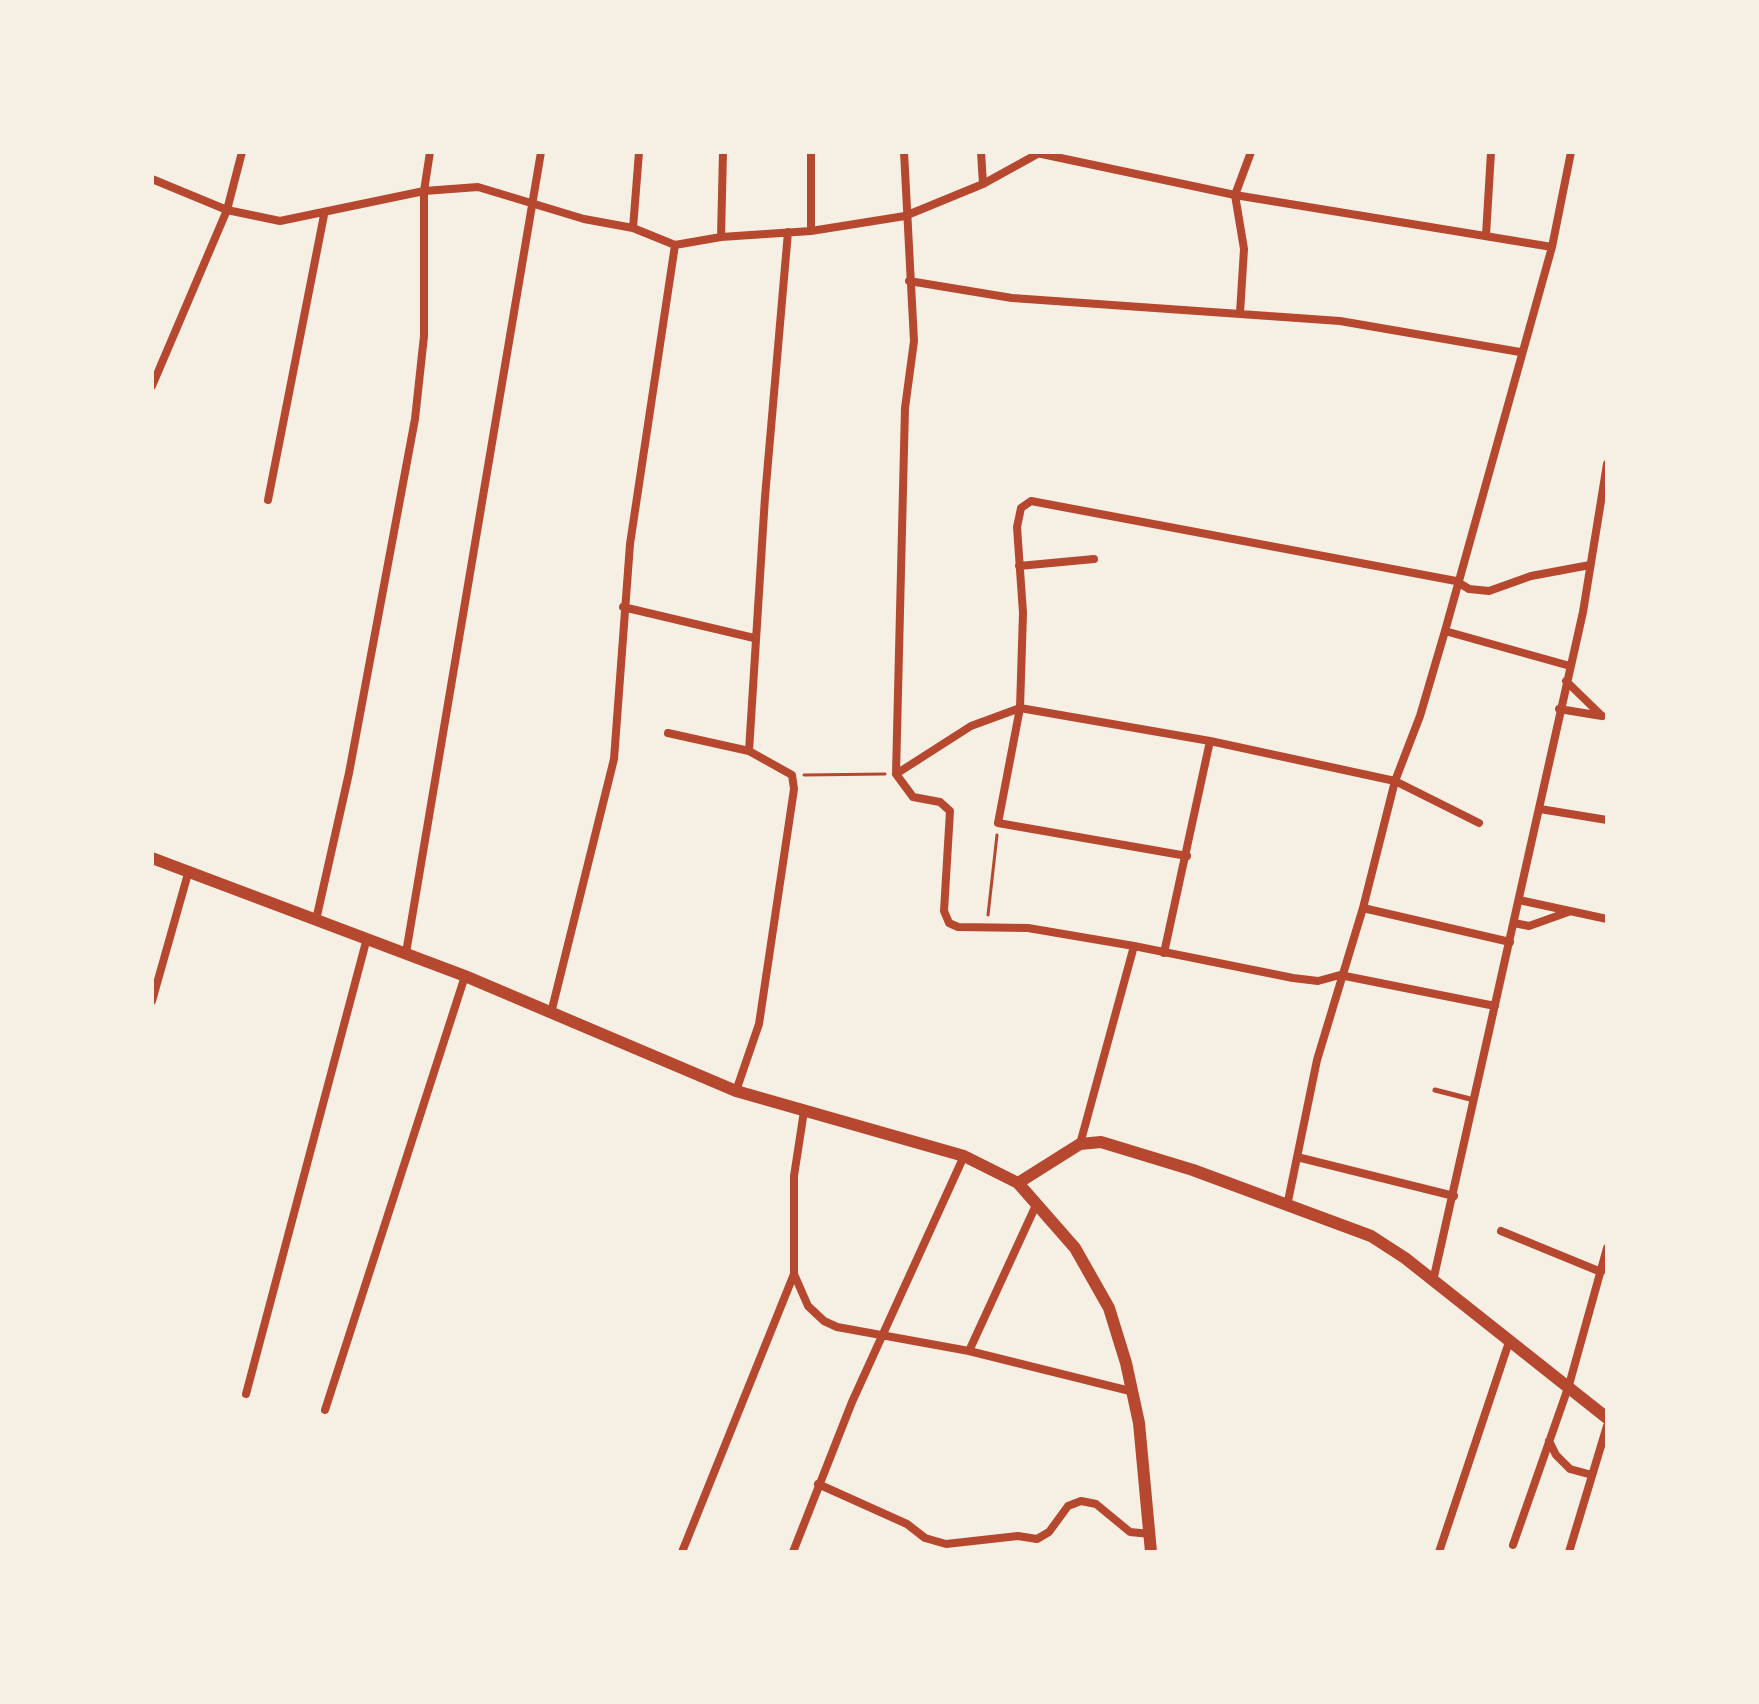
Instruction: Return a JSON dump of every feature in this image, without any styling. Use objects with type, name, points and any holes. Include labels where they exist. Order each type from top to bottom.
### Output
[{"type":"street","points":[[152,386],[227,210],[242,152]]},
{"type":"street","points":[[316,920],[349,773],[415,419],[424,336],[424,191],[430,152]]},
{"type":"street","points":[[406,953],[541,152]]},
{"type":"street","points":[[633,228],[639,152]]},
{"type":"street","points":[[721,237],[723,152]]},
{"type":"street","points":[[811,152],[811,231]]},
{"type":"street","points":[[904,152],[914,341],[904,423],[896,774],[913,797],[940,802],[950,811],[944,911],[949,923],[958,927],[987,925],[1028,928],[1293,978],[1318,981],[1340,975],[1495,1006]]},
{"type":"street","points":[[981,152],[983,184]]},
{"type":"street","points":[[1240,313],[1244,249],[1235,195],[1251,152]]},
{"type":"street","points":[[1486,235],[1491,152]]},
{"type":"street","points":[[1287,1206],[1317,1060],[1340,975],[1363,908],[1395,781],[1420,716],[1445,631],[1456,581],[1552,247],[1571,152]]},
{"type":"street","points":[[152,179],[227,210],[280,221],[324,215],[424,191],[478,187],[532,204],[633,228],[675,245],[721,237],[811,231],[905,216],[983,184],[1038,153],[1235,195],[1552,247]]},
{"type":"street","points":[[268,500],[324,215]]},
{"type":"street","points":[[749,751],[754,638],[788,232]]},
{"type":"street","points":[[551,1013],[614,759],[619,721],[623,607],[675,245]]},
{"type":"street","points":[[909,281],[1012,298],[1340,321],[1520,352]]},
{"type":"street","points":[[1433,1281],[1540,809],[1590,565],[1607,464]]},
{"type":"street","points":[[1187,856],[998,823],[1020,708],[1023,613],[1017,527],[1021,508],[1031,501],[1456,581],[1469,589],[1489,591],[1531,576],[1590,565]]},
{"type":"street","points":[[1019,566],[1094,559]]},
{"type":"street","points":[[623,607],[754,638]]},
{"type":"street","points":[[1445,631],[1570,666]]},
{"type":"street","points":[[1566,681],[1605,717]]},
{"type":"street","points":[[896,774],[971,726],[1020,708],[1210,741],[1395,781],[1479,823]]},
{"type":"street","points":[[1559,709],[1605,717]]},
{"type":"street","points":[[668,733],[749,751],[792,775],[794,801],[759,1024],[736,1091]]},
{"type":"street","points":[[1164,953],[1210,741]]},
{"type":"street","points":[[1540,809],[1607,820]]},
{"type":"street","points":[[152,858],[465,976],[736,1091],[964,1156],[1018,1183],[1038,1202],[1075,1248],[1109,1308],[1126,1363],[1139,1423],[1151,1552]]},
{"type":"street","points":[[152,1001],[189,870]]},
{"type":"street","points":[[1519,900],[1607,919]]},
{"type":"street","points":[[1363,908],[1510,942]]},
{"type":"street","points":[[1514,923],[1529,926],[1572,911]]},
{"type":"street","points":[[246,1394],[367,938]]},
{"type":"street","points":[[1080,1144],[1134,946]]},
{"type":"street","points":[[325,1410],[465,976]]},
{"type":"street","points":[[682,1552],[794,1274],[794,1176],[804,1111]]},
{"type":"street","points":[[1018,1183],[1080,1144],[1101,1142],[1193,1170],[1371,1236],[1510,1339],[1607,1418]]},
{"type":"street","points":[[793,1552],[818,1484],[964,1156]]},
{"type":"street","points":[[1297,1157],[1454,1196]]},
{"type":"street","points":[[969,1351],[1038,1202]]},
{"type":"street","points":[[1501,1231],[1601,1272]]},
{"type":"street","points":[[1513,1545],[1569,1385],[1607,1248]]},
{"type":"street","points":[[794,1274],[808,1306],[824,1321],[969,1351],[1130,1391]]},
{"type":"street","points":[[1439,1552],[1510,1339]]},
{"type":"street","points":[[1569,1552],[1607,1426]]},
{"type":"street","points":[[1549,1440],[1556,1455],[1570,1469],[1592,1475]]},
{"type":"street","points":[[818,1484],[907,1524],[925,1538],[946,1544],[1018,1536],[1037,1539],[1049,1532],[1068,1506],[1081,1501],[1096,1504],[1130,1532],[1150,1534]]},
{"type":"lane","points":[[1435,1090],[1475,1100]]},
{"type":"path","points":[[792,775],[896,774]]},
{"type":"path","points":[[987,925],[998,823]]}]
